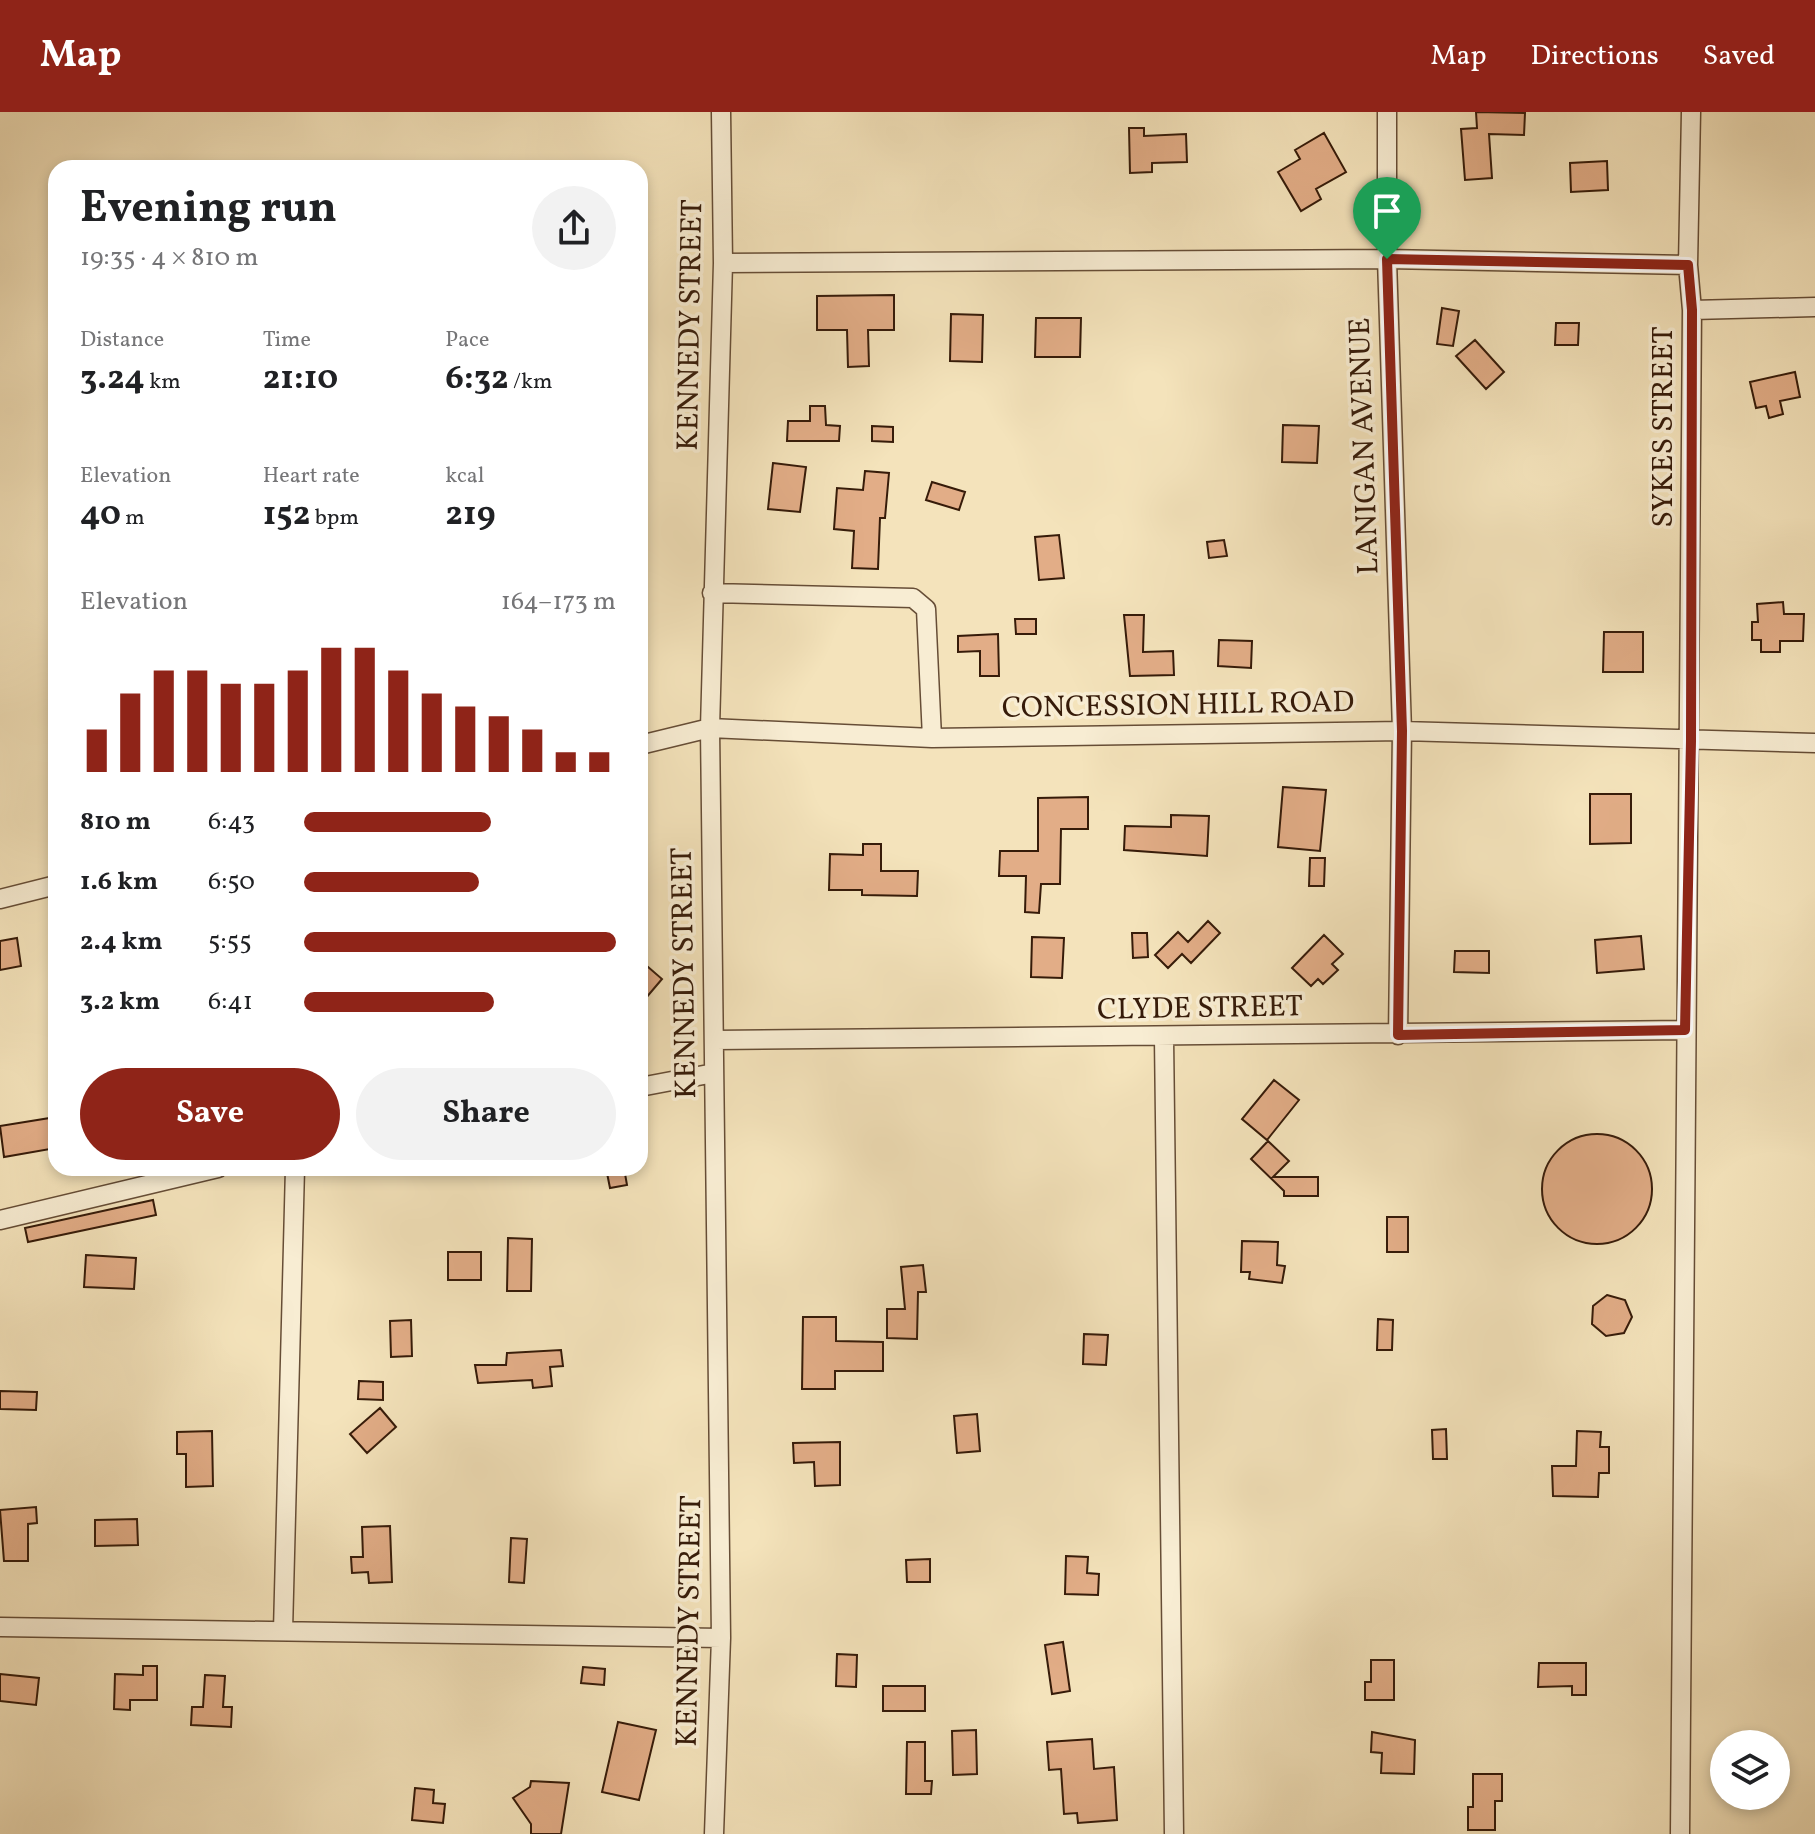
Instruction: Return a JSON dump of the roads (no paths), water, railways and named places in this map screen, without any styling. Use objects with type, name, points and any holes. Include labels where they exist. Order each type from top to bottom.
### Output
[{"type":"street","name":"KENNEDY STREET","points":[[714,1834],[721,1638],[710,728],[723,263],[721,112]]},
{"type":"street","name":"LANIGAN AVENUE","points":[[1387,112],[1387,259],[1402,731],[1398,1035]]},
{"type":"street","name":"SYKES STREET","points":[[1680,1834],[1685,1030],[1691,741],[1692,310],[1688,265],[1691,112]]},
{"type":"street","points":[[723,263],[1387,259],[1688,265]]},
{"type":"street","points":[[1692,310],[1815,307]]},
{"type":"street","points":[[712,593],[913,598],[926,609],[932,738]]},
{"type":"street","name":"CONCESSION HILL ROAD","points":[[648,743],[710,728],[932,738],[1402,731],[1815,743]]},
{"type":"street","points":[[0,899],[48,887]]},
{"type":"street","name":"CLYDE STREET","points":[[715,1040],[1164,1038],[1685,1030]]},
{"type":"street","points":[[1164,1038],[1174,1834]]},
{"type":"street","points":[[648,1085],[714,1073]]},
{"type":"street","points":[[0,1220],[184,1176]]},
{"type":"street","points":[[283,1631],[295,1176]]},
{"type":"street","points":[[0,1627],[721,1638]]}]
